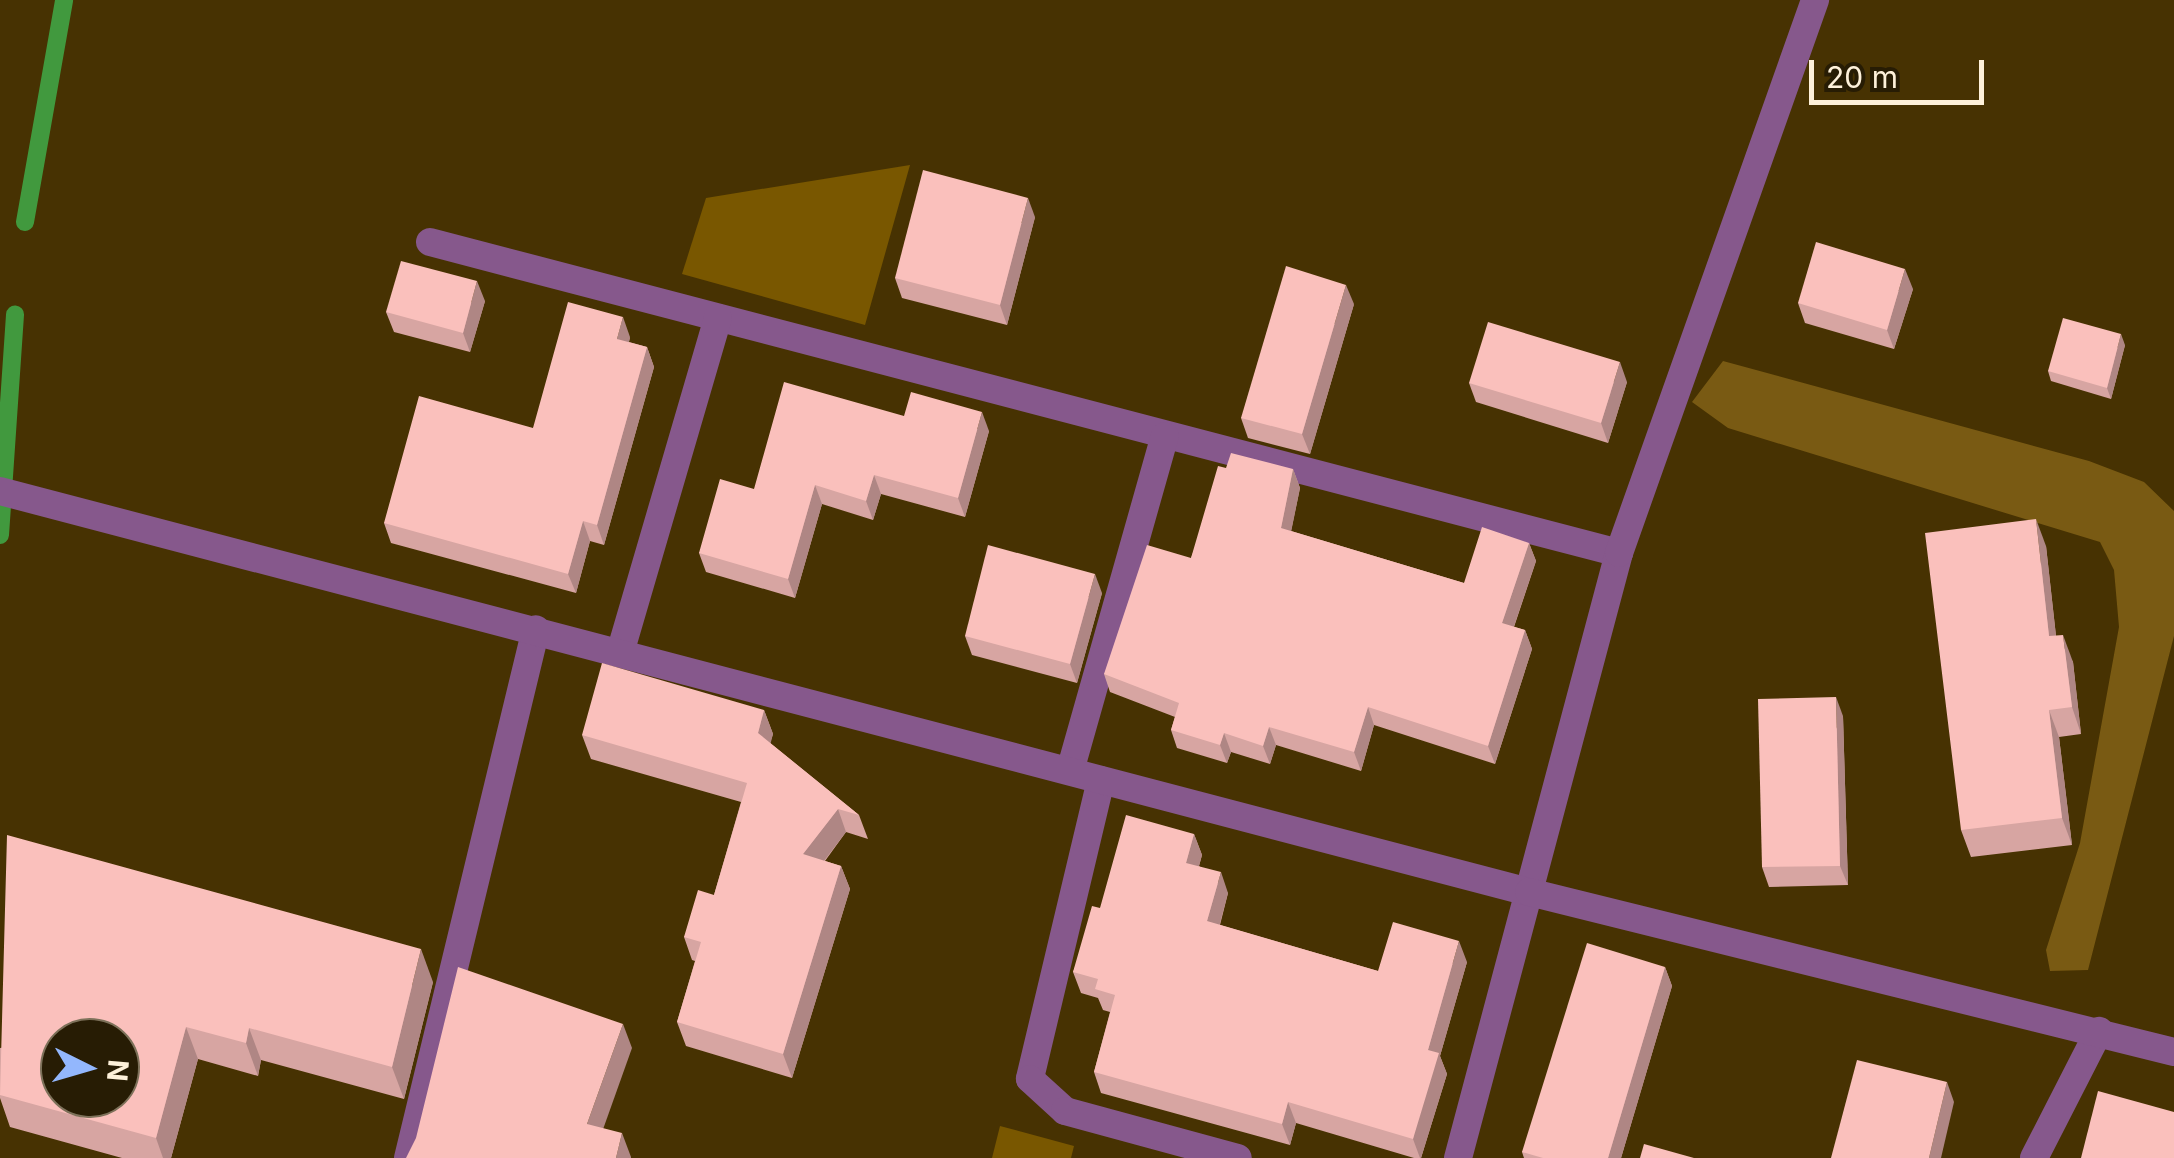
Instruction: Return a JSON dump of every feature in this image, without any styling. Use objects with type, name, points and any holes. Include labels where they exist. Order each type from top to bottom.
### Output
[{"type":"street","points":[[1458,1158],[1619,553],[1815,0]]},
{"type":"street","points":[[430,242],[1619,553]]},
{"type":"street","points":[[620,654],[718,318]]},
{"type":"street","points":[[1070,771],[1165,436]]},
{"type":"street","points":[[0,491],[1530,892],[2174,1052]]},
{"type":"street","points":[[408,1158],[536,629]]},
{"type":"street","points":[[1101,780],[1030,1079],[1066,1111],[1238,1158]]},
{"type":"street","points":[[2034,1158],[2100,1031]]},
{"type":"shaded area","points":[[910,165],[865,325],[682,274],[706,198]]},
{"type":"shaded area","points":[[1723,361],[2089,461],[2144,482],[2174,511],[2174,636],[2088,970],[2050,971],[2046,950],[2080,843],[2119,627],[2114,570],[2100,542],[1728,428],[1692,402]]},
{"type":"shaded area","points":[[1000,1126],[1074,1146],[1071,1158],[992,1158]]},
{"type":"building","points":[[923,170],[1028,198],[1000,305],[895,278]]},
{"type":"building","points":[[1816,242],[1905,269],[1887,330],[1798,303]]},
{"type":"building","points":[[401,261],[477,281],[463,333],[386,312]]},
{"type":"building","points":[[1286,266],[1346,285],[1302,434],[1241,418]]},
{"type":"building","points":[[568,302],[623,317],[617,339],[647,347],[597,525],[583,521],[568,574],[384,523],[419,396],[533,428]]},
{"type":"building","points":[[2063,318],[2121,334],[2107,388],[2048,371]]},
{"type":"building","points":[[1488,322],[1620,362],[1601,423],[1469,383]]},
{"type":"building","points":[[784,382],[904,416],[911,392],[982,412],[958,498],[874,475],[866,501],[815,485],[788,579],[699,553],[720,479],[754,489]]},
{"type":"building","points":[[1231,453],[1293,469],[1281,528],[1464,583],[1482,527],[1529,543],[1502,623],[1525,630],[1488,746],[1368,707],[1354,752],[1269,727],[1263,746],[1224,733],[1220,745],[1171,730],[1179,703],[1104,674],[1147,545],[1191,558],[1218,466],[1226,468]]},
{"type":"building","points":[[2036,519],[2049,636],[2063,635],[2072,707],[2049,710],[2062,818],[1961,830],[1925,533]]},
{"type":"building","points":[[988,545],[1095,574],[1070,664],[965,636]]},
{"type":"building","points":[[602,663],[764,710],[758,733],[859,815],[838,809],[803,854],[841,866],[783,1054],[677,1022],[701,942],[684,937],[698,890],[714,895],[747,783],[582,735]]},
{"type":"building","points":[[1836,697],[1840,866],[1762,867],[1758,699]]},
{"type":"building","points":[[1126,815],[1194,834],[1186,863],[1221,872],[1207,921],[1378,971],[1393,922],[1459,941],[1428,1050],[1439,1053],[1413,1139],[1288,1102],[1282,1124],[1094,1072],[1115,995],[1095,989],[1098,979],[1073,972],[1092,906],[1100,908]]},
{"type":"building","points":[[7,835],[421,949],[392,1067],[249,1028],[246,1043],[186,1027],[156,1138],[83,1118],[140,1118],[140,1018],[40,1018],[40,1106],[0,1095]]},
{"type":"building","points":[[1587,943],[1665,967],[1608,1158],[1543,1158],[1522,1152]]},
{"type":"building","points":[[458,967],[623,1024],[587,1124],[622,1133],[616,1158],[406,1158],[416,1138]]},
{"type":"building","points":[[1857,1060],[1947,1082],[1929,1158],[1831,1158]]},
{"type":"building","points":[[2098,1091],[2174,1112],[2174,1158],[2081,1158]]},
{"type":"building","points":[[1644,1144],[1694,1158],[1640,1158]]},
{"type":"waterway","points":[[25,222],[64,0]]},
{"type":"waterway","points":[[0,535],[15,315]]}]
